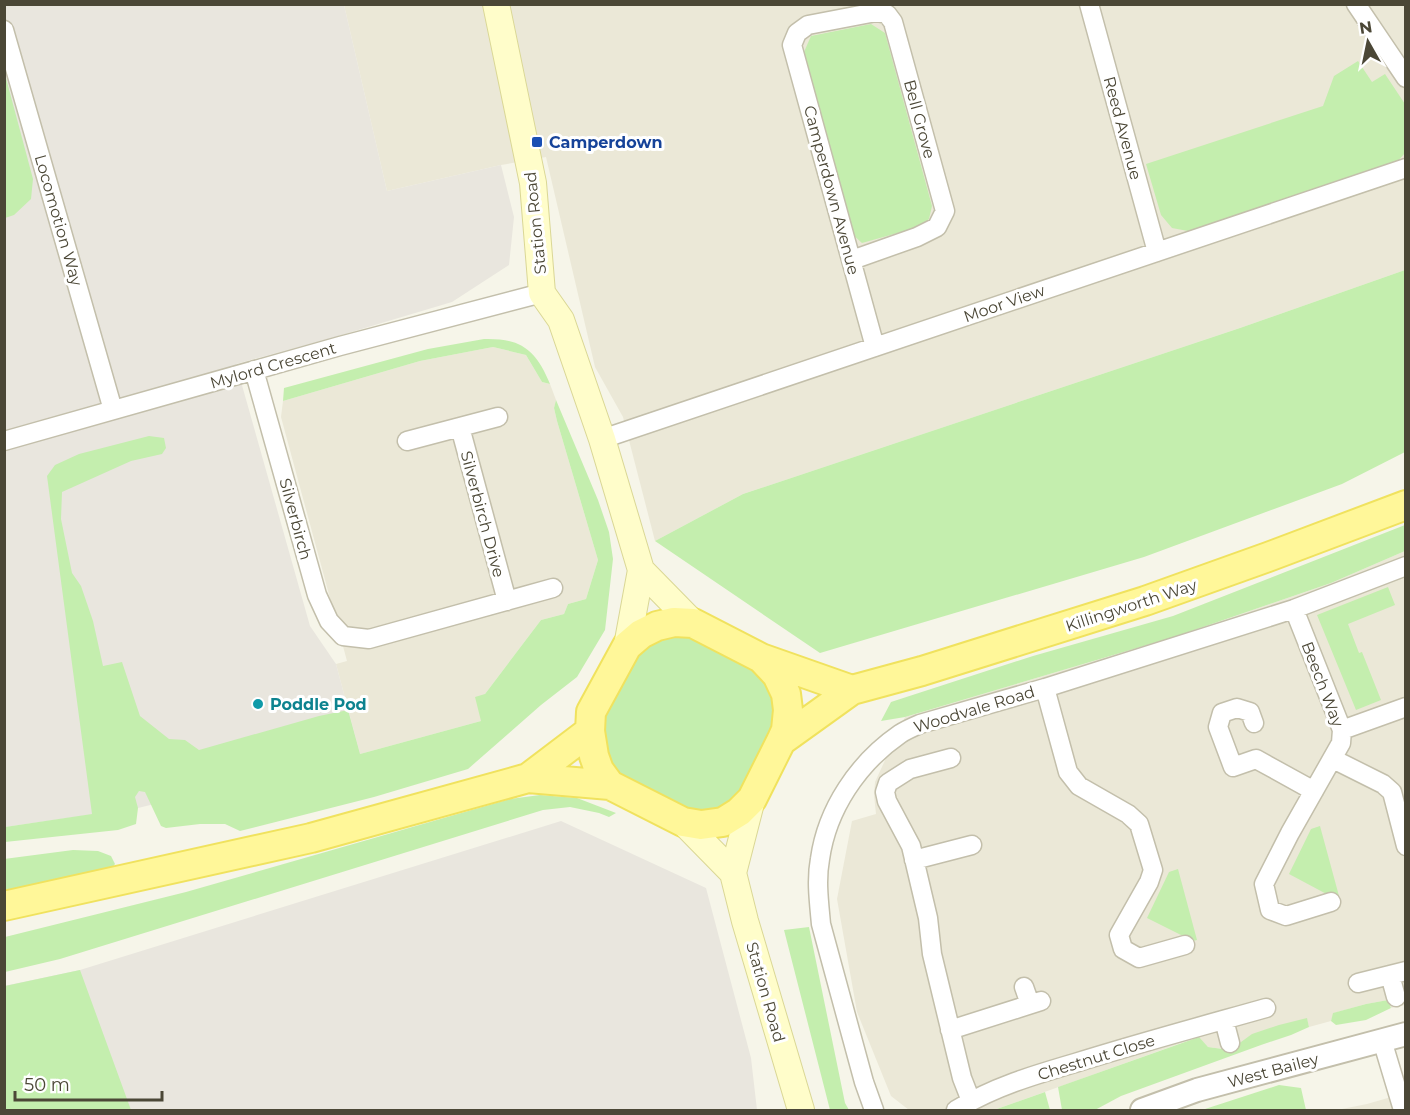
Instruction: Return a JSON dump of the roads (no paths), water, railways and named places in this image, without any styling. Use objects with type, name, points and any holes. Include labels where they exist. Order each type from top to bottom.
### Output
[{"type":"main road","name":"Station Road","points":[[495,4],[533,183],[542,293],[561,320],[602,439],[641,570],[627,646]]},
{"type":"main road","name":"Killingworth Way","points":[[781,741],[852,690],[922,671],[1145,601],[1406,505]]},
{"type":"main road","name":"Station Road","points":[[641,570],[693,623]]},
{"type":"main road","points":[[610,785],[599,770],[594,756],[590,731],[591,712],[627,646],[640,634],[657,626],[674,622],[693,623],[761,658],[852,690]]},
{"type":"main road","points":[[4,906],[311,838],[528,778],[610,785],[683,822],[701,825],[723,822],[739,812],[752,799],[786,730],[788,710],[786,694],[777,675],[761,658]]},
{"type":"main road","points":[[528,778],[590,731]]},
{"type":"main road","name":"Station Road","points":[[752,799],[733,873],[801,1110]]},
{"type":"main road","points":[[683,822],[733,873]]},
{"type":"street","name":"Reed Avenue","points":[[1089,4],[1157,252]]},
{"type":"street","points":[[1356,4],[1406,78]]},
{"type":"street","name":"Bell Grove","points":[[797,33],[808,26],[876,12],[886,14],[893,22],[945,211],[937,227],[917,237],[852,260]]},
{"type":"street","name":"Locomotion Way","points":[[4,30],[113,410]]},
{"type":"street","name":"Camperdown Avenue","points":[[797,33],[792,45],[875,347]]},
{"type":"street","name":"Moor View","points":[[602,439],[1406,168]]},
{"type":"street","name":"Mylord Crescent","points":[[4,441],[340,346],[542,293]]},
{"type":"street","name":"Silverbirch","points":[[254,370],[317,595],[329,621],[343,636],[369,639],[507,601]]},
{"type":"street","points":[[407,441],[498,417]]},
{"type":"street","name":"Silverbirch Drive","points":[[460,427],[507,601]]},
{"type":"street","name":"Woodvale Road","points":[[874,1110],[864,1082],[821,924],[818,898],[819,862],[826,831],[837,805],[860,771],[884,746],[902,732],[920,724],[1045,688],[1294,609],[1406,566]]},
{"type":"street","points":[[507,601],[553,588]]},
{"type":"street","name":"Beech Way","points":[[1294,609],[1342,730],[1341,743],[1264,884],[1270,910],[1286,916],[1310,900],[1331,902]]},
{"type":"street","points":[[1045,688],[1068,772],[1079,786],[1128,814],[1139,824],[1153,870],[1149,882],[1119,935],[1123,949],[1139,958],[1173,942]]},
{"type":"street","points":[[1342,730],[1406,707]]},
{"type":"street","points":[[1254,723],[1250,712],[1237,708],[1222,714],[1218,727],[1233,767],[1256,759],[1314,791]]},
{"type":"street","name":"Chestnut Close","points":[[951,758],[897,776],[888,783],[885,792],[887,801],[911,846],[928,918],[932,954],[962,1078],[963,1106],[1006,1084],[1145,1041],[1266,1008]]},
{"type":"street","points":[[1333,759],[1383,783],[1392,792],[1406,846]]},
{"type":"street","points":[[914,860],[972,845]]},
{"type":"street","points":[[1358,983],[1398,973],[1396,997]]},
{"type":"street","points":[[950,1030],[1035,1003],[1024,987]]},
{"type":"street","points":[[1224,1020],[1230,1043]]},
{"type":"street","name":"West Bailey","points":[[1142,1110],[1197,1090],[1406,1034]]},
{"type":"street","points":[[1382,1040],[1402,1110]]},
{"type":"place","name":"Camperdown","points":[[537,142]]},
{"type":"place","name":"Poddle Pod","points":[[258,704]]}]
